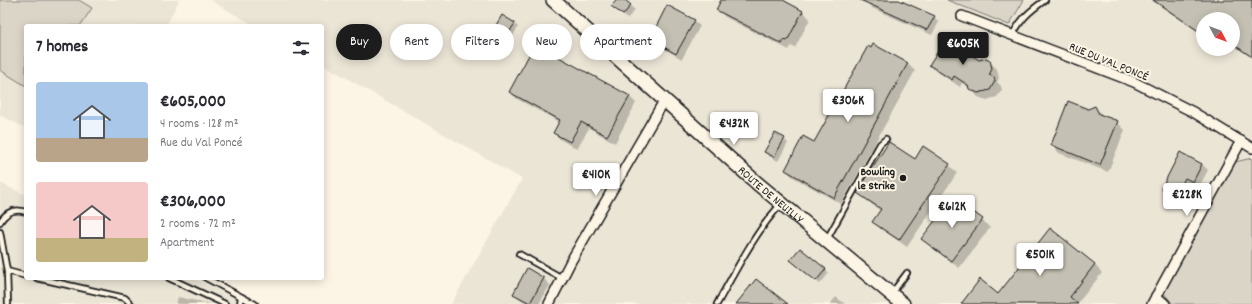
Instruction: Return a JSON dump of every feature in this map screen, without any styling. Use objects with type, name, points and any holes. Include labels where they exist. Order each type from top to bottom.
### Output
[{"type":"main road","name":"ROUTE DE NEUILLY","points":[[553,0],[664,101],[781,203],[903,304]]},
{"type":"street","name":"RUE DU VAL PONCÉ","points":[[962,16],[1134,82],[1193,112],[1252,148]]},
{"type":"street","points":[[549,304],[571,261],[664,101]]},
{"type":"street","points":[[1165,304],[1154,300],[1241,141]]},
{"type":"lane","points":[[1012,36],[1018,24],[1027,14],[1045,0]]},
{"type":"lane","points":[[826,241],[880,144],[886,139]]},
{"type":"lane","points":[[717,304],[743,258],[772,213],[781,203]]},
{"type":"lane","points":[[0,222],[4,215],[8,212],[14,210],[24,211]]},
{"type":"lane","points":[[0,232],[7,271],[8,304]]},
{"type":"lane","points":[[520,254],[562,278]]},
{"type":"lane","points":[[7,271],[24,275]]},
{"type":"lane","points":[[890,294],[908,273]]},
{"type":"lane","points":[[46,280],[125,298],[131,304]]},
{"type":"lane","points":[[174,280],[225,304]]},
{"type":"lane","points":[[210,280],[255,304]]},
{"type":"lane","points":[[240,304],[241,297]]},
{"type":"shaded area","points":[[0,0],[179,0],[167,24],[24,24],[24,127],[0,115]]},
{"type":"shaded area","points":[[0,0],[79,0],[92,8],[81,24],[24,24],[24,85],[0,70]]},
{"type":"shaded area","points":[[210,0],[1252,0],[1252,158],[1235,162],[1162,291],[1173,304],[451,304],[522,179],[324,65],[324,24],[252,24]]},
{"type":"shaded area","points":[[947,0],[1024,0],[1009,25]]},
{"type":"shaded area","points":[[1252,158],[1252,304],[1173,304],[1162,291],[1235,162]]},
{"type":"shaded area","points":[[0,183],[24,194],[24,280],[197,280],[247,304],[0,304]]},
{"type":"building","points":[[617,0],[625,0],[631,5],[623,15],[611,6]]},
{"type":"building","points":[[721,0],[783,0],[803,11],[787,41],[784,40],[782,44],[716,10]]},
{"type":"building","points":[[860,0],[899,0],[935,16],[927,30]]},
{"type":"building","points":[[1153,0],[1252,0],[1252,57],[1240,49],[1240,12],[1196,12],[1196,29]]},
{"type":"building","points":[[667,5],[695,20],[676,54],[666,48],[666,24],[658,24]]},
{"type":"building","points":[[502,15],[515,23],[514,25],[497,24]]},
{"type":"building","points":[[948,36],[951,38],[952,36],[959,41],[958,46],[979,60],[986,58],[990,60],[992,69],[989,75],[994,77],[995,81],[990,90],[978,93],[969,89],[968,85],[954,76],[952,80],[929,65]]},
{"type":"building","points":[[873,44],[908,63],[834,198],[785,170],[803,136],[814,142],[868,46],[871,48]]},
{"type":"building","points":[[526,60],[564,60],[630,96],[607,136],[581,122],[570,142],[553,133],[560,120],[509,92]]},
{"type":"building","points":[[1068,101],[1088,109],[1095,106],[1099,114],[1118,121],[1100,165],[1051,145]]},
{"type":"building","points":[[775,133],[785,138],[774,157],[764,152]]},
{"type":"building","name":"Bowling le Strike","points":[[889,142],[915,159],[923,146],[950,164],[899,240],[872,222],[881,209],[857,193]]},
{"type":"building","points":[[1180,152],[1202,164],[1193,182],[1185,178],[1176,196],[1161,189]]},
{"type":"building","points":[[953,197],[983,219],[951,261],[921,239]]},
{"type":"building","points":[[1050,228],[1095,264],[1070,297],[1078,304],[961,304],[980,279],[998,294]]},
{"type":"building","points":[[800,248],[826,269],[816,281],[790,260]]},
{"type":"building","points":[[527,268],[544,278],[530,303],[513,294]]},
{"type":"building","points":[[756,279],[788,304],[736,304]]},
{"type":"place","name":"Bowling le Strike","points":[[903,178]]}]
